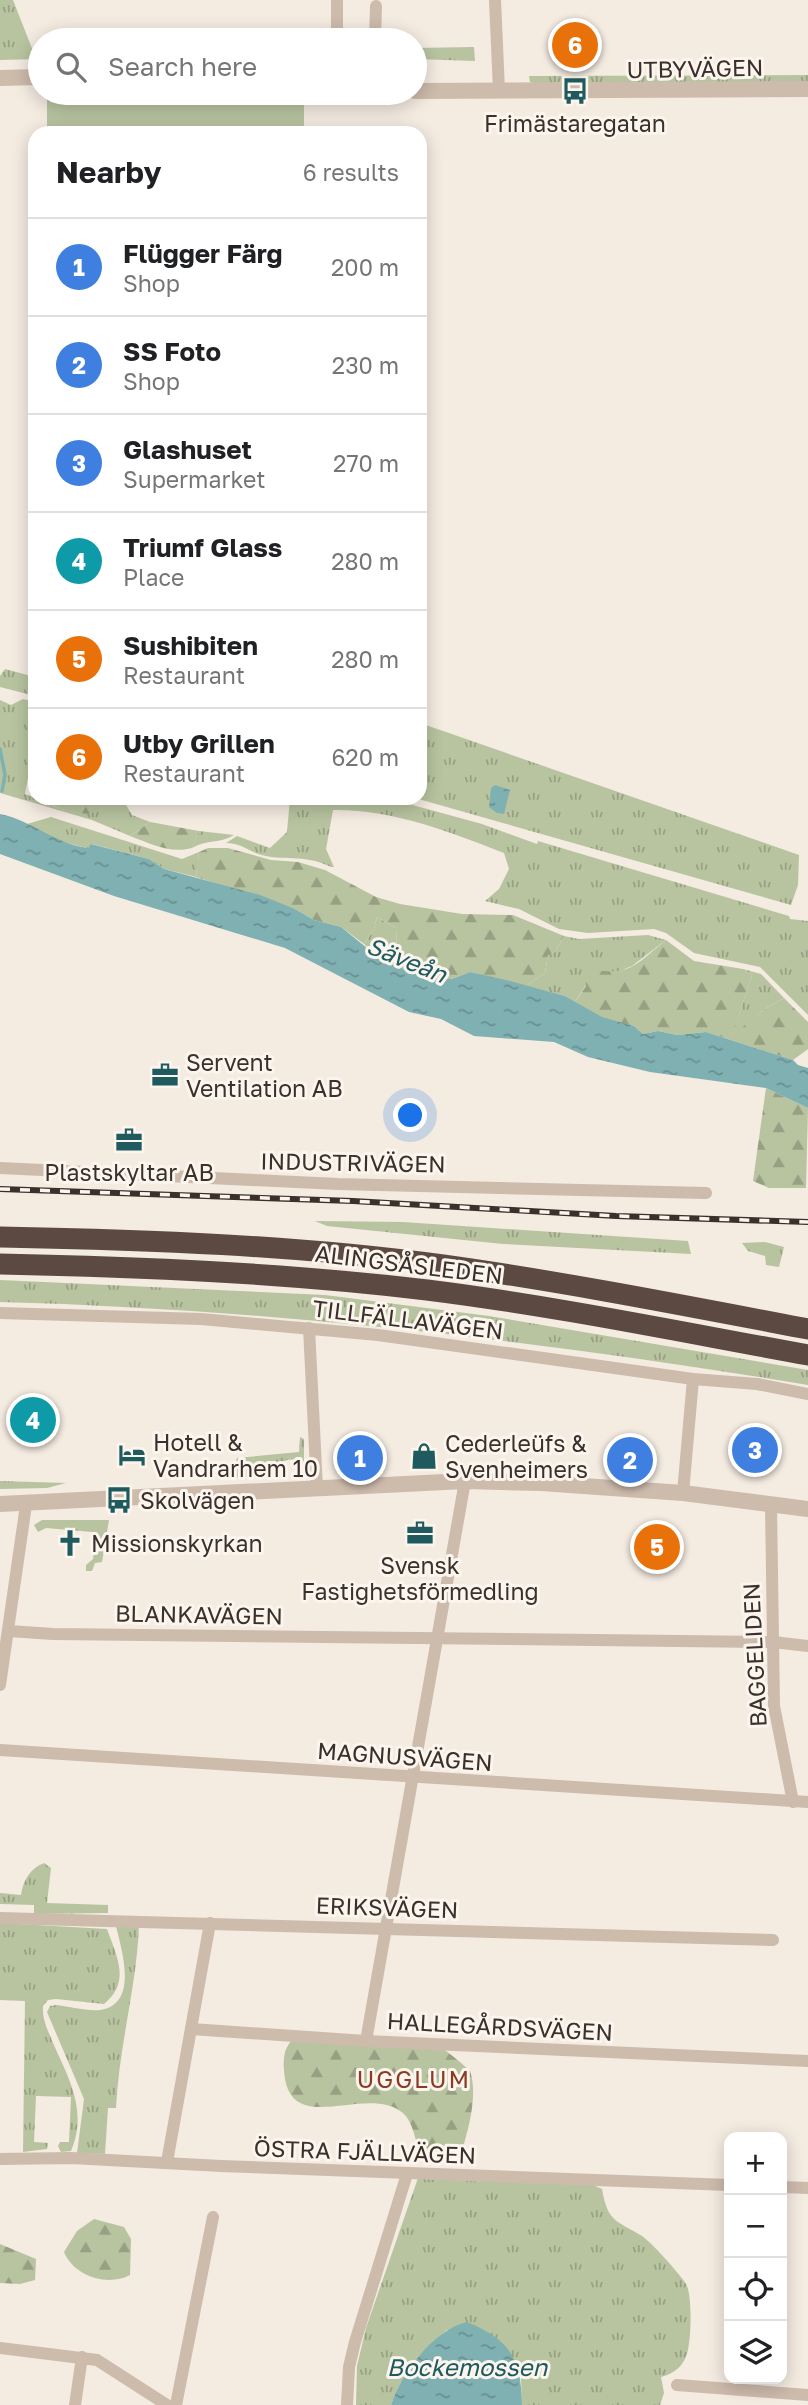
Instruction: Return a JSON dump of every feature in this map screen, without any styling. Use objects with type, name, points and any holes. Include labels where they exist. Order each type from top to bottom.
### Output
[{"type":"highway","points":[[0,1237],[290,1249],[442,1265],[808,1329]]},
{"type":"highway","name":"ALINGSÅSLEDEN","points":[[0,1264],[271,1275],[427,1290],[572,1311],[808,1354]]},
{"type":"street","points":[[337,0],[337,28]]},
{"type":"street","points":[[495,0],[499,91]]},
{"type":"street","points":[[375,28],[376,6]]},
{"type":"street","points":[[0,78],[28,77]]},
{"type":"street","name":"UTBYVÄGEN","points":[[427,91],[808,89]]},
{"type":"street","name":"INDUSTRIVÄGEN","points":[[0,1168],[338,1184],[706,1193]]},
{"type":"street","name":"TILLFÄLLAVÄGEN","points":[[0,1313],[124,1315],[309,1328],[415,1339],[693,1379],[757,1384],[808,1394]]},
{"type":"street","points":[[309,1328],[317,1489]]},
{"type":"street","points":[[684,1493],[693,1379]]},
{"type":"street","points":[[366,2041],[465,1481]]},
{"type":"street","points":[[0,1504],[26,1505],[465,1481],[541,1483],[684,1493],[808,1509]]},
{"type":"street","points":[[0,1685],[26,1505]]},
{"type":"street","name":"BAGGELIDEN","points":[[771,1505],[777,1730],[793,1802]]},
{"type":"street","name":"BLANKAVÄGEN","points":[[9,1631],[39,1634],[773,1642],[808,1646]]},
{"type":"street","name":"MAGNUSVÄGEN","points":[[0,1750],[808,1801]]},
{"type":"street","name":"ERIKSVÄGEN","points":[[0,1918],[773,1940]]},
{"type":"street","points":[[167,2162],[210,1923]]},
{"type":"street","name":"HALLEGÅRDSVÄGEN","points":[[191,2029],[366,2041],[808,2062]]},
{"type":"street","name":"ÖSTRA FJÄLLVÄGEN","points":[[0,2160],[62,2158],[724,2185]]},
{"type":"street","points":[[348,2405],[349,2367],[355,2342],[407,2174]]},
{"type":"street","points":[[787,2187],[808,2188]]},
{"type":"street","points":[[176,2405],[213,2217]]},
{"type":"street","points":[[0,2348],[97,2360],[167,2405]]},
{"type":"street","points":[[75,2405],[82,2357]]},
{"type":"street","points":[[677,2385],[808,2395]]},
{"type":"green space","points":[[0,0],[13,0],[28,38],[28,59],[0,60]]},
{"type":"green space","points":[[474,47],[475,61],[427,59],[427,48]]},
{"type":"green space","points":[[808,75],[808,82],[534,83],[530,82],[529,76]]},
{"type":"green space","points":[[47,105],[304,105],[304,126],[47,126]]},
{"type":"green space","points":[[5,669],[28,675],[28,694],[0,687],[0,676]]},
{"type":"green space","points":[[23,699],[28,700],[28,778],[25,794],[28,795],[28,801],[0,793],[0,700],[11,705]]},
{"type":"green space","points":[[427,725],[799,855],[798,885],[791,905],[427,801]]},
{"type":"green space","points":[[41,805],[82,813],[93,812],[105,805],[126,805],[132,815],[150,822],[130,836],[92,820]]},
{"type":"green space","points":[[53,805],[106,805],[86,814]]},
{"type":"green space","points":[[289,805],[413,805],[482,824],[537,844],[538,841],[789,916],[790,919],[808,921],[808,1015],[760,967],[694,953],[666,933],[654,929],[588,933],[559,929],[519,909],[485,901],[499,889],[509,869],[504,853],[420,823],[377,813],[333,810],[326,849],[334,867],[311,860],[258,854],[239,845],[226,843],[237,836],[270,848],[287,832]]},
{"type":"green space","points":[[51,817],[182,859],[199,852],[196,877],[164,869],[149,859],[92,844],[88,848],[72,845],[27,824]]},
{"type":"green space","points":[[150,822],[199,831],[192,848],[184,850],[161,847],[130,836]]},
{"type":"green space","points":[[199,831],[234,835],[192,848]]},
{"type":"green space","points":[[208,848],[228,848],[271,860],[298,862],[325,870],[376,897],[400,904],[462,914],[513,915],[564,936],[555,952],[548,955],[545,973],[526,986],[470,972],[452,979],[428,978],[383,961],[373,952],[397,955],[396,928],[377,917],[374,929],[364,944],[341,927],[314,920],[295,909],[196,877],[199,852]]},
{"type":"green space","points":[[377,917],[396,928],[397,956],[373,952],[364,944],[374,929]]},
{"type":"green space","points":[[648,935],[666,940],[632,966],[586,985],[575,1002],[565,996],[526,986],[545,973],[548,954],[555,952],[564,936],[579,939]]},
{"type":"green space","points":[[666,940],[694,961],[743,969],[752,975],[732,1036],[763,1010],[784,998],[808,1022],[808,1049],[793,1060],[706,1032],[677,1035],[658,1031],[643,1034],[634,1026],[602,1018],[575,1002],[586,986],[585,975],[592,969],[616,971],[633,966]]},
{"type":"green space","points":[[743,969],[761,974],[784,998],[763,1010],[731,1038],[752,975]]},
{"type":"green space","points":[[766,1088],[808,1108],[806,1188],[769,1188],[753,1181]]},
{"type":"green space","points":[[315,1221],[403,1222],[688,1241],[691,1254],[503,1244],[327,1226]]},
{"type":"green space","points":[[765,1242],[784,1247],[779,1267],[766,1265],[765,1256],[748,1251],[742,1243]]},
{"type":"green space","points":[[0,1280],[325,1295],[489,1316],[808,1370],[808,1385],[608,1354],[406,1330],[202,1312],[0,1302]]},
{"type":"green space","points":[[300,1437],[304,1439],[304,1464],[290,1460],[282,1463],[274,1475],[218,1479],[231,1472],[237,1458],[299,1452]]},
{"type":"green space","points":[[0,1481],[66,1483],[47,1488],[0,1489]]},
{"type":"green space","points":[[42,1520],[109,1520],[102,1562],[95,1563],[92,1571],[86,1571],[86,1565],[93,1559],[96,1536],[92,1532],[46,1528],[38,1532],[34,1525]]},
{"type":"green space","points":[[44,1863],[51,1868],[47,1903],[108,1905],[108,1913],[34,1914],[34,1905],[0,1904],[0,1893],[21,1895],[28,1876]]},
{"type":"green space","points":[[0,1923],[107,1929],[115,1949],[119,1978],[112,1996],[104,2004],[56,1999],[48,2000],[43,2006],[43,2016],[70,2082],[77,2109],[76,2136],[71,2151],[61,2152],[58,2146],[60,2142],[69,2142],[71,2097],[36,2096],[34,2142],[48,2143],[47,2149],[23,2152],[25,2001],[0,2000]]},
{"type":"green space","points":[[139,1924],[116,2108],[108,2108],[105,2154],[77,2153],[84,2099],[47,2012],[50,2006],[56,2005],[94,2010],[105,2009],[115,2003],[121,1995],[125,1972],[116,1926]]},
{"type":"green space","points":[[292,2040],[440,2047],[470,2071],[472,2080],[472,2111],[462,2151],[451,2158],[441,2160],[419,2153],[409,2121],[403,2113],[387,2105],[369,2103],[314,2107],[299,2102],[289,2091],[284,2070],[285,2054]]},
{"type":"green space","points":[[418,2178],[471,2178],[480,2182],[483,2179],[586,2182],[602,2189],[610,2215],[652,2244],[678,2273],[688,2289],[691,2322],[688,2350],[677,2369],[661,2377],[664,2393],[660,2405],[522,2405],[521,2377],[447,2330],[414,2364],[391,2405],[356,2405],[357,2366],[366,2328]]},
{"type":"green space","points":[[94,2219],[124,2227],[131,2239],[130,2275],[111,2280],[92,2277],[83,2273],[69,2260],[64,2252],[77,2231]]},
{"type":"green space","points":[[0,2244],[36,2259],[35,2280],[20,2284],[0,2283]]},
{"type":"water","points":[[495,785],[510,790],[504,814],[489,807],[491,788]]},
{"type":"water","points":[[0,814],[76,846],[88,848],[91,844],[149,859],[164,869],[260,895],[314,920],[341,927],[383,961],[428,978],[452,979],[470,972],[565,996],[602,1017],[634,1026],[643,1034],[658,1031],[677,1035],[706,1032],[793,1060],[808,1068],[808,1108],[766,1088],[650,1072],[588,1057],[554,1042],[474,1036],[441,1019],[409,1012],[285,948],[114,896],[0,854]]},
{"type":"water","name":"Bockemossen","points":[[467,2322],[494,2336],[511,2353],[519,2375],[522,2405],[391,2405],[402,2380],[420,2355],[442,2334]]},
{"type":"waterway","points":[[0,749],[5,775],[2,791]]},
{"type":"railway","points":[[0,1189],[353,1201],[616,1216],[808,1222]]},
{"type":"place","name":"Utby Grillen","points":[[575,45]]},
{"type":"place","name":"Frimästaregatan","points":[[575,91]]},
{"type":"place","name":"Servent Ventilation AB","points":[[165,1075]]},
{"type":"place","name":"Plastskyltar AB","points":[[129,1140]]},
{"type":"place","name":"Triumf Glass","points":[[33,1420]]},
{"type":"place","name":"Glashuset","points":[[755,1450]]},
{"type":"place","name":"Hotell & Vandrarhem 10","points":[[132,1455]]},
{"type":"place","name":"Cederleüfs & Svenheimers","points":[[424,1456]]},
{"type":"place","name":"Flügger Färg","points":[[360,1458]]},
{"type":"place","name":"SS Foto","points":[[630,1460]]},
{"type":"place","name":"Skolvägen","points":[[119,1500]]},
{"type":"place","name":"Svensk Fastighetsförmedling","points":[[420,1533]]},
{"type":"place","name":"Missionskyrkan","points":[[70,1543]]},
{"type":"place","name":"Sushibiten","points":[[657,1547]]},
{"type":"district","name":"UGGLUM","points":[[414,2078]]},
{"type":"water label","name":"Säveån","points":[[407,959]]}]
